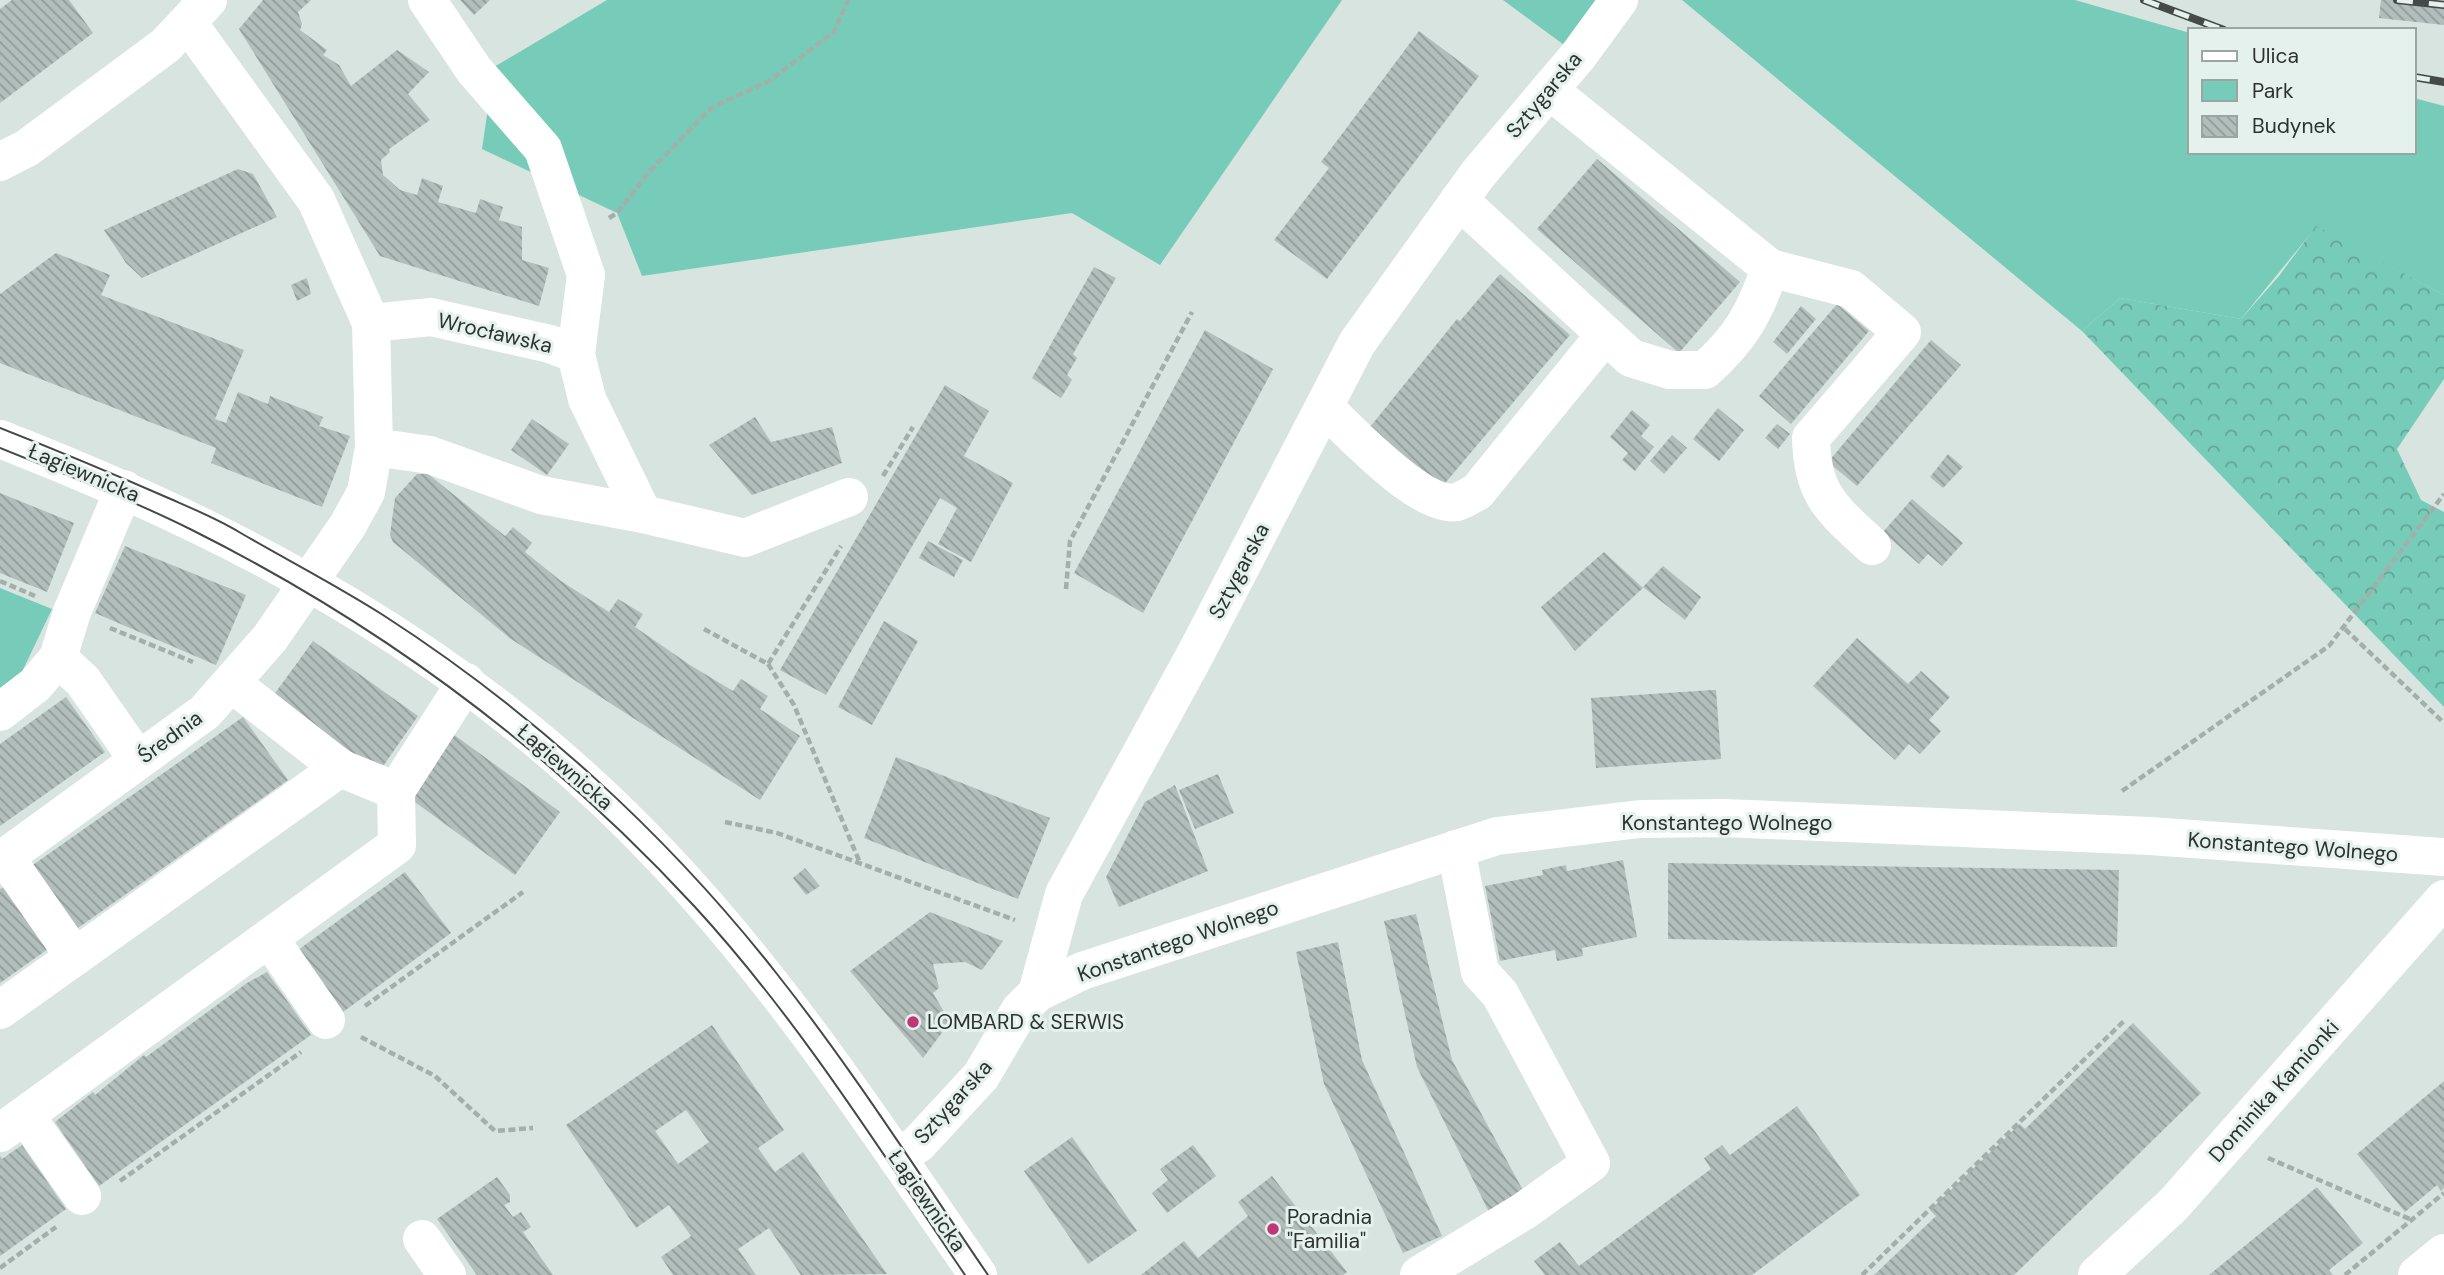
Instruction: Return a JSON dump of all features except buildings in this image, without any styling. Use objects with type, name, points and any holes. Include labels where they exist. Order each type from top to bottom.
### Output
[{"type":"street","points":[[427,0],[474,70],[543,149],[586,275],[576,354],[587,399],[643,514]]},
{"type":"street","name":"Sztygarska","points":[[897,1158],[918,1144],[981,1076],[1020,1010],[1037,993],[1065,894],[1195,655],[1357,343],[1459,200],[1619,0]]},
{"type":"street","points":[[0,163],[27,148],[166,45],[198,12],[316,200],[371,323]]},
{"type":"street","points":[[1549,90],[1770,268],[1852,289],[1902,332],[1811,438],[1812,466],[1828,506],[1872,546]]},
{"type":"street","points":[[1459,200],[1631,358],[1670,370],[1705,370],[1733,345],[1760,298],[1770,268]]},
{"type":"street","name":"Wrocławska","points":[[371,323],[431,317],[550,344],[576,354]]},
{"type":"street","name":"Średnia","points":[[2,859],[205,712],[270,638],[310,582],[366,492],[374,447],[371,323]]},
{"type":"street","points":[[1324,407],[1404,480],[1433,499],[1455,502],[1477,492],[1605,335]]},
{"type":"street","name":"Łagiewnicka","points":[[0,439],[124,489],[211,528],[310,582],[371,618],[466,682],[561,761],[663,857],[770,981],[978,1275]]},
{"type":"street","points":[[374,447],[430,455],[541,495],[643,514],[745,538],[858,506]]},
{"type":"street","points":[[0,712],[35,685],[58,658],[72,612],[124,489]]},
{"type":"street","points":[[58,658],[83,681],[138,760]]},
{"type":"street","points":[[86,1201],[12,1124],[397,845],[396,791],[466,682]]},
{"type":"street","points":[[231,683],[340,768],[396,791]]},
{"type":"street","points":[[0,1010],[340,768]]},
{"type":"street","name":"Konstantego Wolnego","points":[[1037,993],[1082,971],[1497,836],[1640,818],[1724,818],[2150,836],[2444,857]]},
{"type":"street","points":[[1419,1275],[1524,1211],[1591,1163],[1500,994],[1480,972],[1456,849]]},
{"type":"street","points":[[2,859],[75,957]]},
{"type":"street","name":"Dominika Kamionki","points":[[2097,1275],[2173,1205],[2444,899]]},
{"type":"street","points":[[269,938],[335,1027]]},
{"type":"street","points":[[422,1239],[447,1275]]},
{"type":"street","points":[[2417,1275],[2444,1253]]},
{"type":"path","points":[[574,241],[617,213],[647,174],[711,108],[769,81],[834,32],[848,0]]},
{"type":"path","points":[[1066,589],[1069,541],[1192,312]]},
{"type":"path","points":[[768,664],[858,506],[913,427]]},
{"type":"path","points":[[2112,798],[2329,646],[2345,629],[2444,494]]},
{"type":"path","points":[[704,629],[768,664],[794,705],[860,863]]},
{"type":"path","points":[[2345,629],[2444,723]]},
{"type":"path","points":[[724,822],[776,833],[1018,921]]},
{"type":"path","points":[[0,1268],[86,1201],[523,892]]},
{"type":"path","points":[[1862,1275],[2125,1020]]},
{"type":"path","points":[[335,1027],[435,1076],[495,1131],[533,1128]]},
{"type":"path","points":[[2262,1156],[2412,1220]]},
{"type":"path","points":[[2345,1275],[2444,1193]]},
{"type":"green space","points":[[607,0],[1342,0],[1160,265],[1072,213],[642,276],[617,213],[482,149],[494,67]]},
{"type":"green space","points":[[1503,0],[1614,0],[1571,50]]},
{"type":"green space","points":[[1682,0],[2075,0],[2188,32],[2188,154],[2416,154],[2416,99],[2444,106],[2444,295],[2316,227],[2241,319],[2120,298],[2082,331]]},
{"type":"green space","points":[[2316,226],[2444,295],[2444,379],[2397,449],[2421,500],[2444,512],[2444,707],[2082,331],[2120,298],[2241,319],[2279,276]]},
{"type":"green space","points":[[0,588],[52,609],[20,676],[0,690]]},
{"type":"tram line","points":[[0,428],[145,488],[230,527],[383,615],[438,652],[544,734],[644,825],[735,923],[777,974],[832,1047],[988,1275]]},
{"type":"tram line","points":[[0,448],[145,508],[262,567],[397,650],[523,744],[640,850],[733,950],[837,1086],[965,1275]]},
{"type":"railway","points":[[2144,0],[2219,28]]},
{"type":"railway","points":[[2397,0],[2444,5]]},
{"type":"railway","points":[[2416,77],[2444,82]]},
{"type":"place","name":"LOMBARD & SERWIS","points":[[913,1022]]},
{"type":"place","name":"Poradnia \"Familia\"","points":[[1273,1229]]}]
